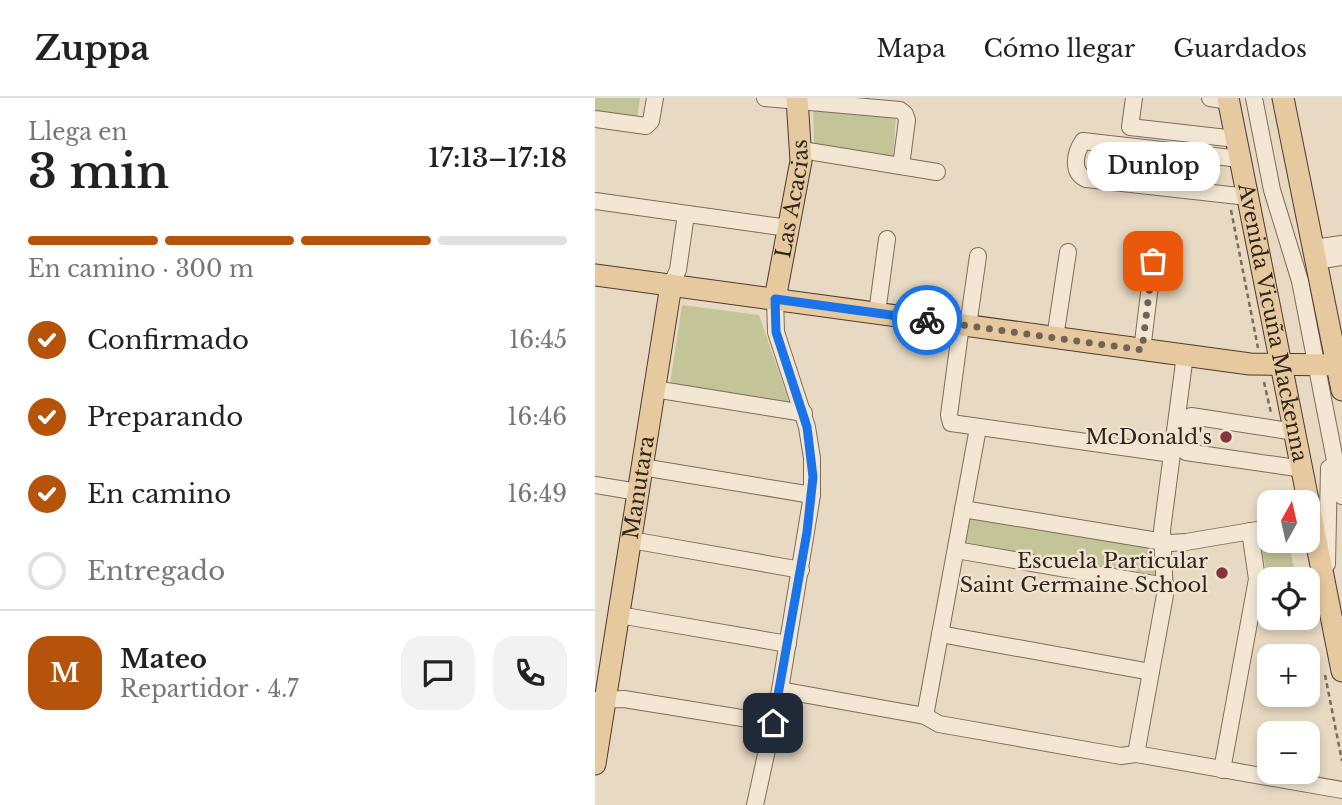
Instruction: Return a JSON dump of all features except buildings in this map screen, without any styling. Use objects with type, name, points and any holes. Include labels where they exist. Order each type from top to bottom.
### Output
[{"type":"main road","points":[[1283,98],[1314,254],[1331,364],[1342,390]]},
{"type":"main road","name":"Las Acacias","points":[[775,299],[801,150],[797,99]]},
{"type":"main road","name":"Avenida Vicuña Mackenna","points":[[1222,99],[1238,149],[1238,196],[1285,430],[1303,469],[1306,490]]},
{"type":"main road","points":[[595,275],[1142,350],[1271,364],[1331,364]]},
{"type":"main road","name":"Manutara","points":[[595,764],[600,701],[619,615],[671,285]]},
{"type":"main road","name":"Avenida Vicuña Mackenna","points":[[1318,553],[1342,671]]},
{"type":"street","points":[[595,119],[646,126],[651,121],[655,98]]},
{"type":"street","points":[[765,98],[900,110],[907,120],[901,166]]},
{"type":"street","points":[[1134,98],[1131,127],[1238,149]]},
{"type":"street","points":[[1254,98],[1272,190],[1300,281],[1331,364],[1327,589]]},
{"type":"street","points":[[1238,149],[1083,141],[1079,148],[1076,169],[1079,176],[1086,179],[1238,196]]},
{"type":"street","points":[[801,150],[937,172]]},
{"type":"street","points":[[595,201],[788,228]]},
{"type":"street","name":"Manutara","points":[[671,285],[678,270],[687,214]]},
{"type":"street","points":[[877,313],[887,239]]},
{"type":"street","points":[[1314,254],[1342,244]]},
{"type":"street","points":[[1055,338],[1068,252]]},
{"type":"street","points":[[1314,254],[1342,257]]},
{"type":"street","points":[[978,256],[949,418],[953,424],[1172,454]]},
{"type":"street","points":[[1142,350],[1153,261]]},
{"type":"street","points":[[755,805],[780,690],[812,495],[812,458],[804,413],[776,332],[775,299]]},
{"type":"street","points":[[1136,754],[1166,586],[1161,541],[1185,355]]},
{"type":"street","points":[[654,389],[804,413]]},
{"type":"street","points":[[1285,430],[1191,416],[1186,452],[1303,469]]},
{"type":"street","points":[[925,716],[978,428]]},
{"type":"street","points":[[1330,437],[1342,496]]},
{"type":"street","points":[[642,467],[812,495]]},
{"type":"street","points":[[595,485],[638,492]]},
{"type":"street","points":[[963,509],[1161,541],[1186,542],[1257,530]]},
{"type":"street","points":[[1222,770],[1257,579],[1249,531]]},
{"type":"street","points":[[631,540],[801,570]]},
{"type":"street","points":[[956,550],[1166,586]]},
{"type":"street","points":[[619,615],[788,644]]},
{"type":"street","points":[[940,634],[1151,672]]},
{"type":"street","points":[[780,690],[925,716],[939,724],[1121,756],[1136,754],[1342,790]]},
{"type":"street","points":[[600,701],[624,699],[773,723]]},
{"type":"path","points":[[1238,196],[1285,430]]},
{"type":"green space","points":[[595,98],[640,98],[637,119],[595,113]]},
{"type":"green space","points":[[813,108],[896,116],[893,158],[814,148]]},
{"type":"green space","points":[[682,305],[759,315],[789,402],[670,384]]},
{"type":"green space","points":[[967,516],[1151,546],[1158,578],[961,546]]},
{"type":"green space","points":[[1263,553],[1291,553],[1294,567],[1265,567]]},
{"type":"way so far","points":[[927,320],[1142,350],[1153,261]]},
{"type":"place","name":"Dunlop","points":[[1153,261]]},
{"type":"place","name":"McDonald's","points":[[1226,437]]},
{"type":"place","name":"Escuela Particular Saint Germaine School","points":[[1222,573]]},
{"type":"route","points":[[773,723],[807,532],[813,477],[807,427],[776,332],[773,310],[775,299],[927,320]]}]
